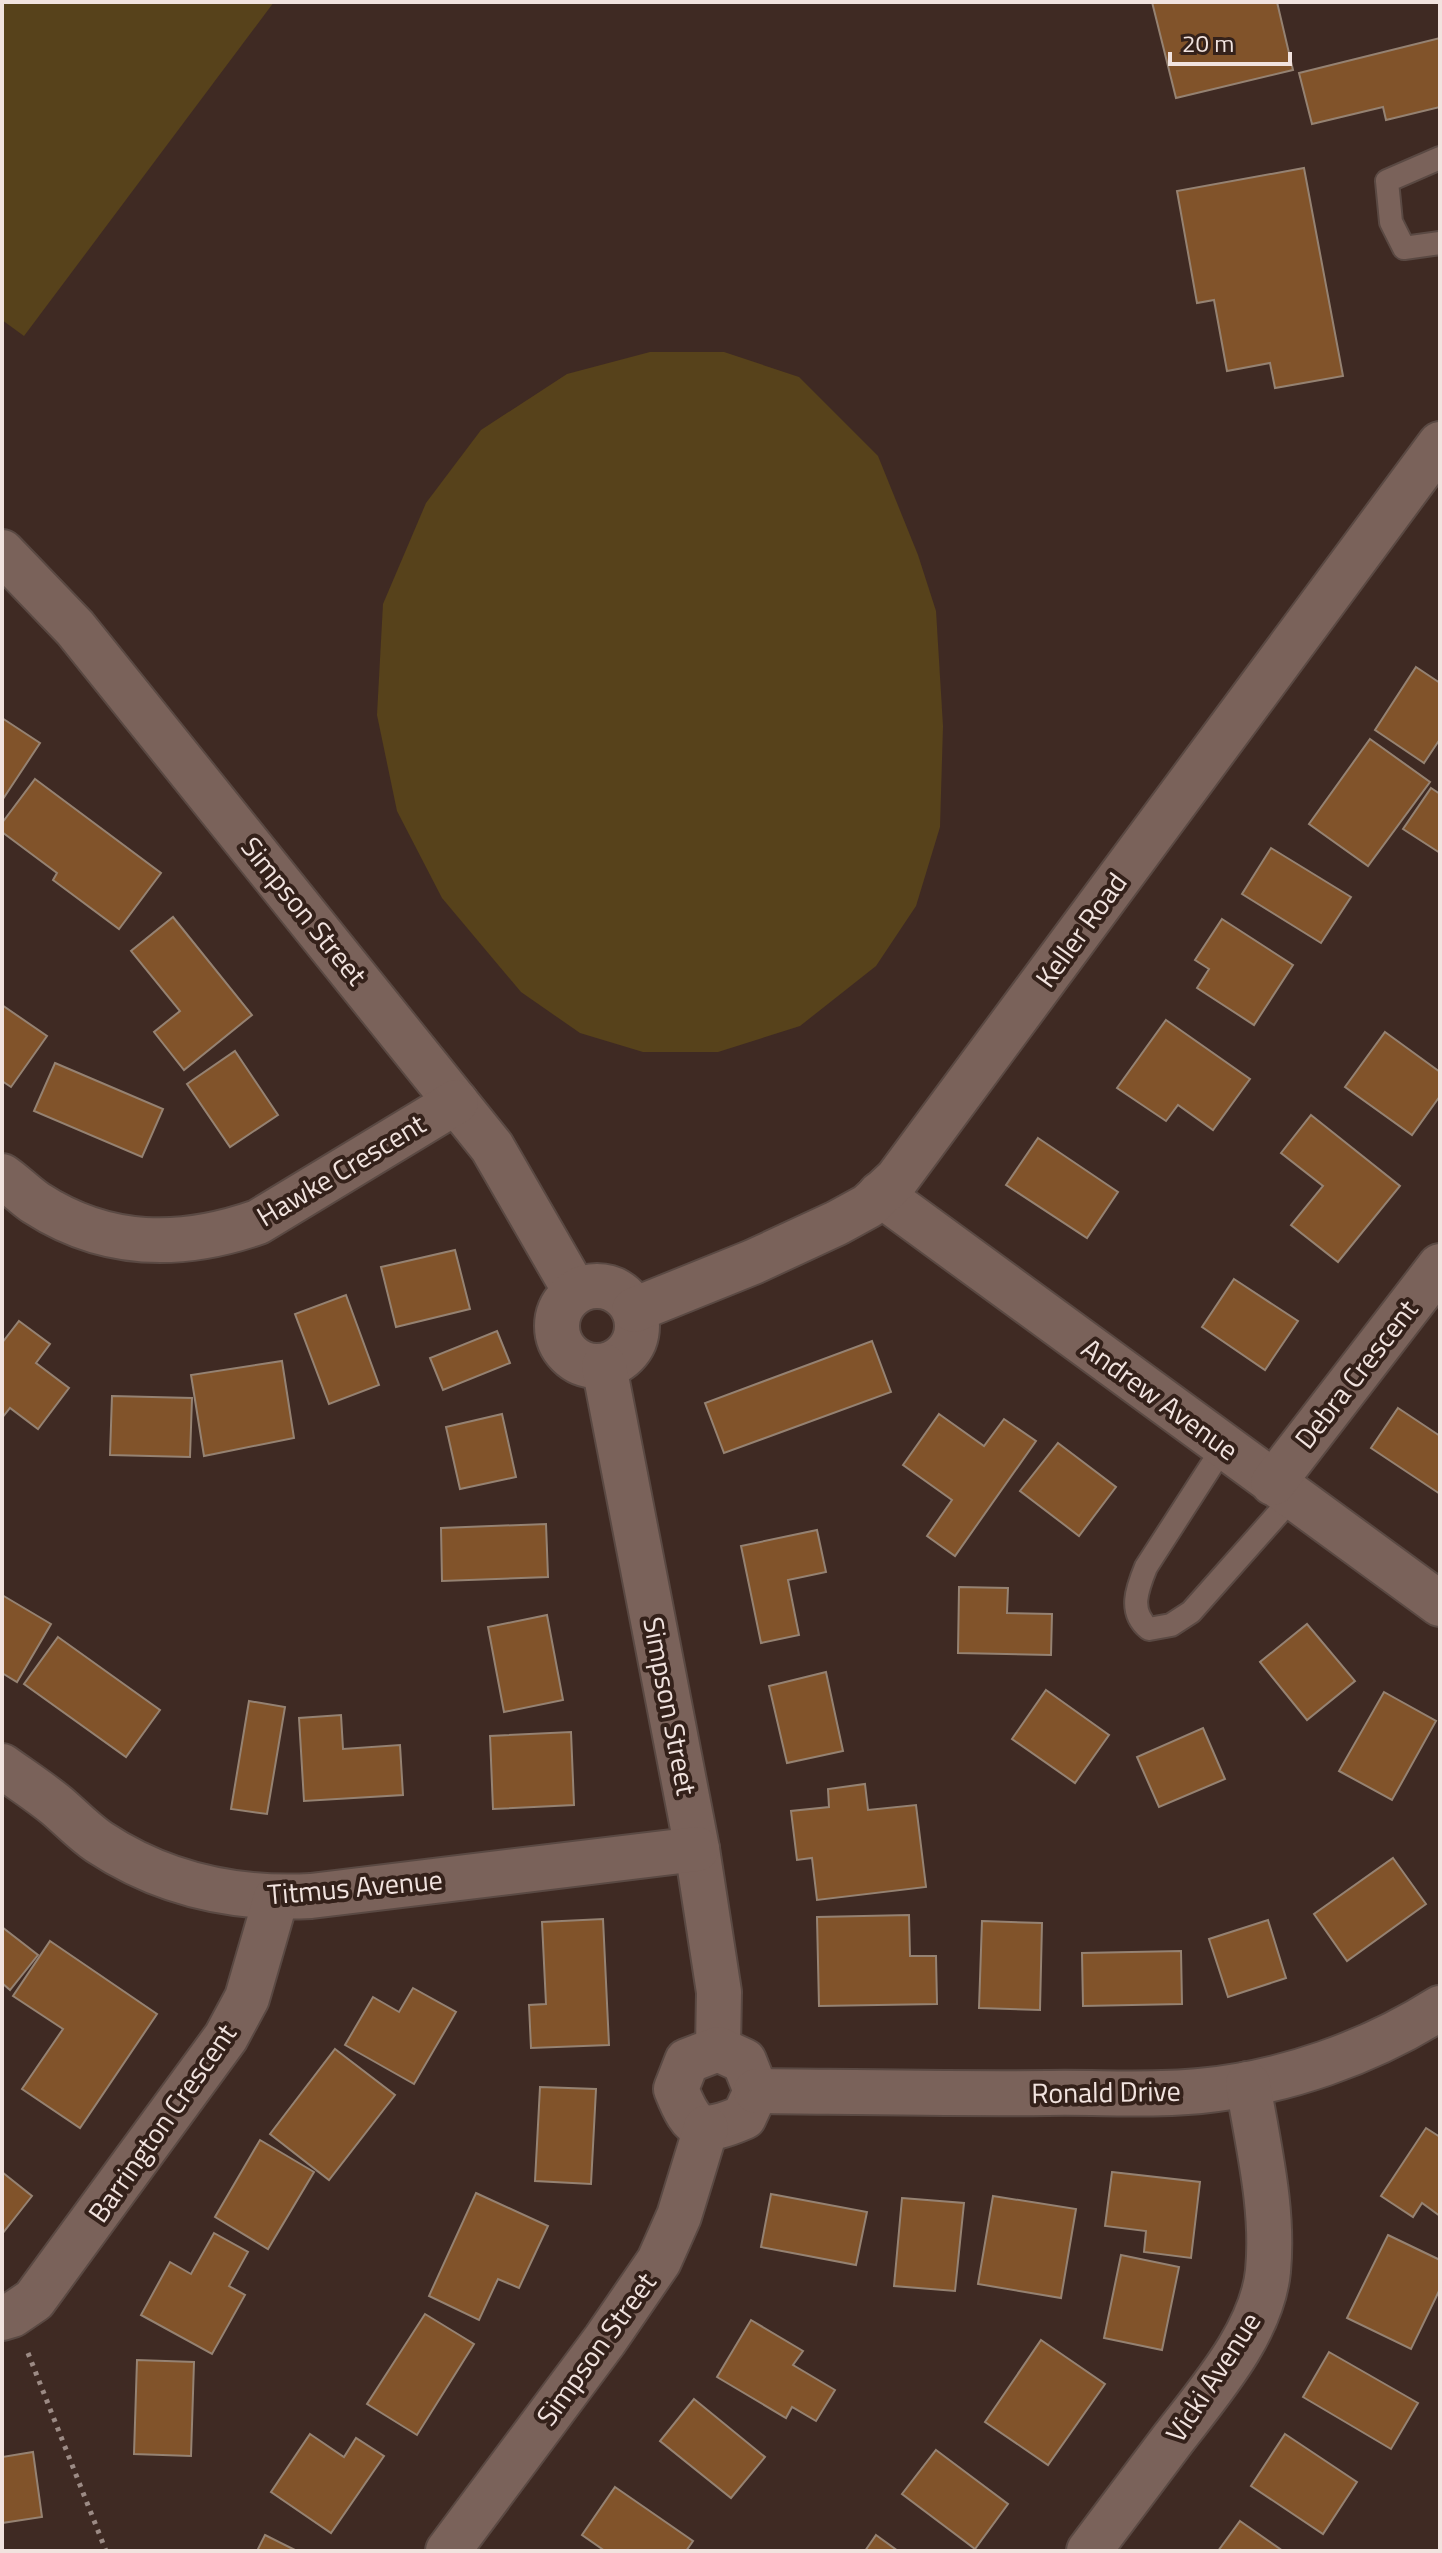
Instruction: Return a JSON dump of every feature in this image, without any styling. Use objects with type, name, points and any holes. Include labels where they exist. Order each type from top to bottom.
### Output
[{"type":"street","name":"Keller Road","points":[[634,1310],[823,1230],[868,1206],[897,1179],[1440,444]]},
{"type":"street","name":"Simpson Street","points":[[2,552],[75,628],[492,1147],[575,1291]]},
{"type":"street","name":"Hawke Crescent","points":[[2,1176],[36,1202],[74,1223],[112,1236],[142,1241],[194,1240],[258,1222],[456,1102]]},
{"type":"street","name":"Andrew Avenue","points":[[880,1194],[1440,1604]]},
{"type":"street","name":"Debra Crescent","points":[[1283,1490],[1440,1266]]},
{"type":"street","points":[[597,1285],[610,1287],[626,1297],[634,1310],[638,1326],[634,1341],[625,1354],[604,1366],[583,1364],[568,1354],[559,1339],[559,1311],[575,1291],[597,1285]]},
{"type":"street","name":"Simpson Street","points":[[604,1366],[697,1849],[719,1992],[718,2049]]},
{"type":"street","name":"Titmus Avenue","points":[[2,1766],[99,1842],[153,1872],[217,1892],[276,1898],[311,1896],[697,1849]]},
{"type":"street","name":"Barrington Crescent","points":[[7,2317],[34,2300],[226,2037],[247,1998],[276,1898]]},
{"type":"street","name":"Ronald Drive","points":[[756,2091],[1199,2091],[1248,2084],[1297,2072],[1399,2032],[1440,2008]]},
{"type":"street","points":[[718,2049],[744,2061],[756,2091],[744,2117],[716,2129],[706,2128],[687,2117],[676,2089],[687,2061],[718,2049]]},
{"type":"street","name":"Vicki Avenue","points":[[1089,2551],[1207,2395],[1254,2323],[1264,2297],[1268,2273],[1269,2208],[1248,2084]]},
{"type":"street","name":"Simpson Street","points":[[448,2551],[605,2340],[659,2261],[679,2216],[706,2128]]},
{"type":"lane","points":[[1440,158],[1387,181],[1391,222],[1404,248],[1440,243]]},
{"type":"lane","name":"Debra Crescent","points":[[1224,1446],[1146,1567],[1135,1606],[1140,1621],[1149,1629],[1171,1625],[1191,1612],[1283,1490]]},
{"type":"path","points":[[7,2317],[106,2551]]},
{"type":"shaded area","points":[[2,2],[274,2],[24,336],[2,320]]},
{"type":"shaded area","points":[[650,352],[724,352],[799,377],[878,456],[918,555],[936,611],[943,726],[940,827],[916,906],[876,966],[800,1026],[718,1052],[643,1052],[580,1033],[521,992],[442,898],[397,811],[377,715],[383,604],[426,503],[481,430],[567,374]]},
{"type":"building","points":[[1152,2],[1277,2],[1293,70],[1176,98]]},
{"type":"building","points":[[1440,38],[1440,107],[1386,120],[1383,107],[1312,124],[1299,73]]},
{"type":"building","points":[[1304,168],[1343,376],[1275,388],[1270,363],[1227,371],[1214,300],[1197,303],[1177,191]]},
{"type":"building","points":[[1416,667],[1440,683],[1440,739],[1424,763],[1375,730]]},
{"type":"building","points":[[2,718],[40,743],[3,799],[2,798]]},
{"type":"building","points":[[1370,739],[1430,782],[1368,866],[1309,824]]},
{"type":"building","points":[[35,779],[161,873],[119,929],[53,880],[57,873],[2,832],[2,823]]},
{"type":"building","points":[[1431,788],[1440,794],[1440,853],[1403,829]]},
{"type":"building","points":[[1271,848],[1351,897],[1321,943],[1242,894]]},
{"type":"building","points":[[173,917],[252,1015],[184,1070],[154,1032],[180,1011],[131,951]]},
{"type":"building","points":[[1222,919],[1293,965],[1254,1025],[1197,988],[1209,969],[1195,960]]},
{"type":"building","points":[[2,1005],[47,1036],[11,1087],[2,1081]]},
{"type":"building","points":[[1166,1020],[1250,1079],[1213,1130],[1178,1105],[1166,1121],[1117,1088]]},
{"type":"building","points":[[1385,1032],[1440,1072],[1440,1096],[1412,1135],[1345,1087]]},
{"type":"building","points":[[235,1051],[278,1115],[230,1147],[187,1084]]},
{"type":"building","points":[[55,1063],[163,1109],[142,1157],[34,1111]]},
{"type":"building","points":[[1311,1115],[1400,1186],[1338,1262],[1291,1225],[1323,1186],[1281,1153]]},
{"type":"building","points":[[1038,1138],[1118,1192],[1087,1238],[1006,1185]]},
{"type":"building","points":[[455,1250],[470,1309],[396,1327],[381,1267]]},
{"type":"building","points":[[1234,1279],[1298,1321],[1265,1370],[1202,1327]]},
{"type":"building","points":[[346,1295],[379,1385],[329,1404],[295,1314]]},
{"type":"building","points":[[19,1321],[50,1344],[36,1363],[69,1388],[38,1429],[10,1408],[2,1418],[2,1343]]},
{"type":"building","points":[[497,1331],[510,1363],[443,1390],[430,1358]]},
{"type":"building","points":[[872,1341],[891,1392],[724,1453],[705,1403]]},
{"type":"building","points":[[282,1361],[294,1438],[204,1456],[191,1375]]},
{"type":"building","points":[[112,1396],[192,1398],[190,1457],[110,1455]]},
{"type":"building","points":[[1398,1408],[1440,1436],[1440,1494],[1371,1448]]},
{"type":"building","points":[[502,1414],[516,1477],[460,1489],[446,1427]]},
{"type":"building","points":[[939,1414],[984,1446],[1004,1419],[1036,1441],[955,1556],[927,1536],[952,1500],[903,1465]]},
{"type":"building","points":[[1058,1443],[1116,1487],[1079,1536],[1020,1491]]},
{"type":"building","points":[[546,1524],[548,1577],[442,1581],[441,1528]]},
{"type":"building","points":[[817,1530],[826,1572],[788,1580],[799,1635],[761,1643],[741,1546]]},
{"type":"building","points":[[959,1587],[1008,1588],[1007,1613],[1052,1614],[1051,1655],[958,1653]]},
{"type":"building","points":[[2,1595],[51,1624],[17,1682],[2,1673]]},
{"type":"building","points":[[547,1615],[563,1700],[504,1712],[488,1627]]},
{"type":"building","points":[[1307,1624],[1355,1681],[1307,1720],[1260,1662]]},
{"type":"building","points":[[58,1637],[160,1710],[126,1757],[24,1684]]},
{"type":"building","points":[[826,1672],[843,1751],[787,1763],[769,1686]]},
{"type":"building","points":[[1046,1690],[1109,1735],[1075,1783],[1012,1739]]},
{"type":"building","points":[[1384,1692],[1436,1721],[1392,1800],[1339,1771]]},
{"type":"building","points":[[249,1701],[285,1707],[267,1814],[231,1809]]},
{"type":"building","points":[[341,1715],[343,1749],[400,1745],[403,1795],[304,1801],[299,1718]]},
{"type":"building","points":[[1203,1728],[1225,1779],[1159,1807],[1137,1757]]},
{"type":"building","points":[[571,1732],[574,1805],[493,1809],[490,1736]]},
{"type":"building","points":[[865,1784],[868,1810],[916,1805],[926,1887],[817,1900],[812,1858],[797,1860],[791,1811],[829,1807],[828,1789]]},
{"type":"building","points":[[1393,1858],[1426,1904],[1347,1961],[1314,1914]]},
{"type":"building","points":[[909,1915],[910,1956],[936,1956],[937,2004],[819,2006],[817,1917]]},
{"type":"building","points":[[603,1919],[609,2045],[531,2048],[529,2005],[546,2004],[542,1922]]},
{"type":"building","points":[[1268,1920],[1286,1978],[1228,1997],[1209,1939]]},
{"type":"building","points":[[982,1921],[1042,1923],[1040,2010],[979,2008]]},
{"type":"building","points":[[2,1927],[38,1955],[10,1990],[2,1983]]},
{"type":"building","points":[[50,1941],[157,2014],[80,2128],[22,2089],[63,2029],[13,1996]]},
{"type":"building","points":[[1181,1951],[1182,2004],[1083,2006],[1082,1953]]},
{"type":"building","points":[[413,1988],[456,2012],[414,2084],[345,2045],[373,1997],[399,2012]]},
{"type":"building","points":[[335,2049],[395,2095],[329,2180],[270,2134]]},
{"type":"building","points":[[540,2087],[596,2089],[591,2184],[535,2181]]},
{"type":"building","points":[[1426,2128],[1440,2137],[1440,2216],[1422,2203],[1413,2217],[1381,2196]]},
{"type":"building","points":[[260,2140],[314,2172],[268,2249],[215,2217]]},
{"type":"building","points":[[2,2172],[32,2196],[2,2234]]},
{"type":"building","points":[[1112,2172],[1200,2182],[1191,2258],[1144,2252],[1146,2231],[1105,2226]]},
{"type":"building","points":[[476,2193],[548,2226],[519,2288],[498,2279],[479,2320],[429,2296]]},
{"type":"building","points":[[771,2194],[867,2212],[856,2265],[761,2247]]},
{"type":"building","points":[[993,2196],[1076,2209],[1061,2298],[978,2284]]},
{"type":"building","points":[[902,2198],[964,2203],[955,2291],[894,2286]]},
{"type":"building","points":[[214,2233],[248,2252],[229,2286],[245,2295],[212,2354],[141,2315],[170,2262],[191,2274]]},
{"type":"building","points":[[1388,2235],[1440,2260],[1440,2289],[1411,2349],[1347,2318]]},
{"type":"building","points":[[1121,2255],[1179,2267],[1162,2350],[1104,2338]]},
{"type":"building","points":[[425,2314],[474,2344],[417,2435],[367,2404]]},
{"type":"building","points":[[751,2320],[803,2351],[793,2365],[835,2390],[816,2421],[792,2407],[786,2418],[717,2377]]},
{"type":"building","points":[[1041,2340],[1105,2384],[1048,2465],[985,2422]]},
{"type":"building","points":[[1329,2352],[1418,2403],[1391,2449],[1303,2397]]},
{"type":"building","points":[[137,2360],[194,2362],[191,2456],[134,2454]]},
{"type":"building","points":[[694,2399],[765,2457],[731,2498],[660,2441]]},
{"type":"building","points":[[310,2434],[344,2457],[356,2438],[384,2456],[331,2533],[271,2492]]},
{"type":"building","points":[[1285,2434],[1357,2482],[1323,2534],[1251,2486]]},
{"type":"building","points":[[936,2450],[1008,2504],[975,2549],[902,2494]]},
{"type":"building","points":[[33,2452],[42,2517],[2,2523],[2,2457]]},
{"type":"building","points":[[615,2487],[693,2541],[686,2551],[605,2551],[582,2535]]},
{"type":"building","points":[[1240,2521],[1283,2551],[1218,2551]]},
{"type":"building","points":[[265,2535],[297,2551],[257,2551]]},
{"type":"building","points":[[876,2535],[898,2551],[865,2551]]}]
